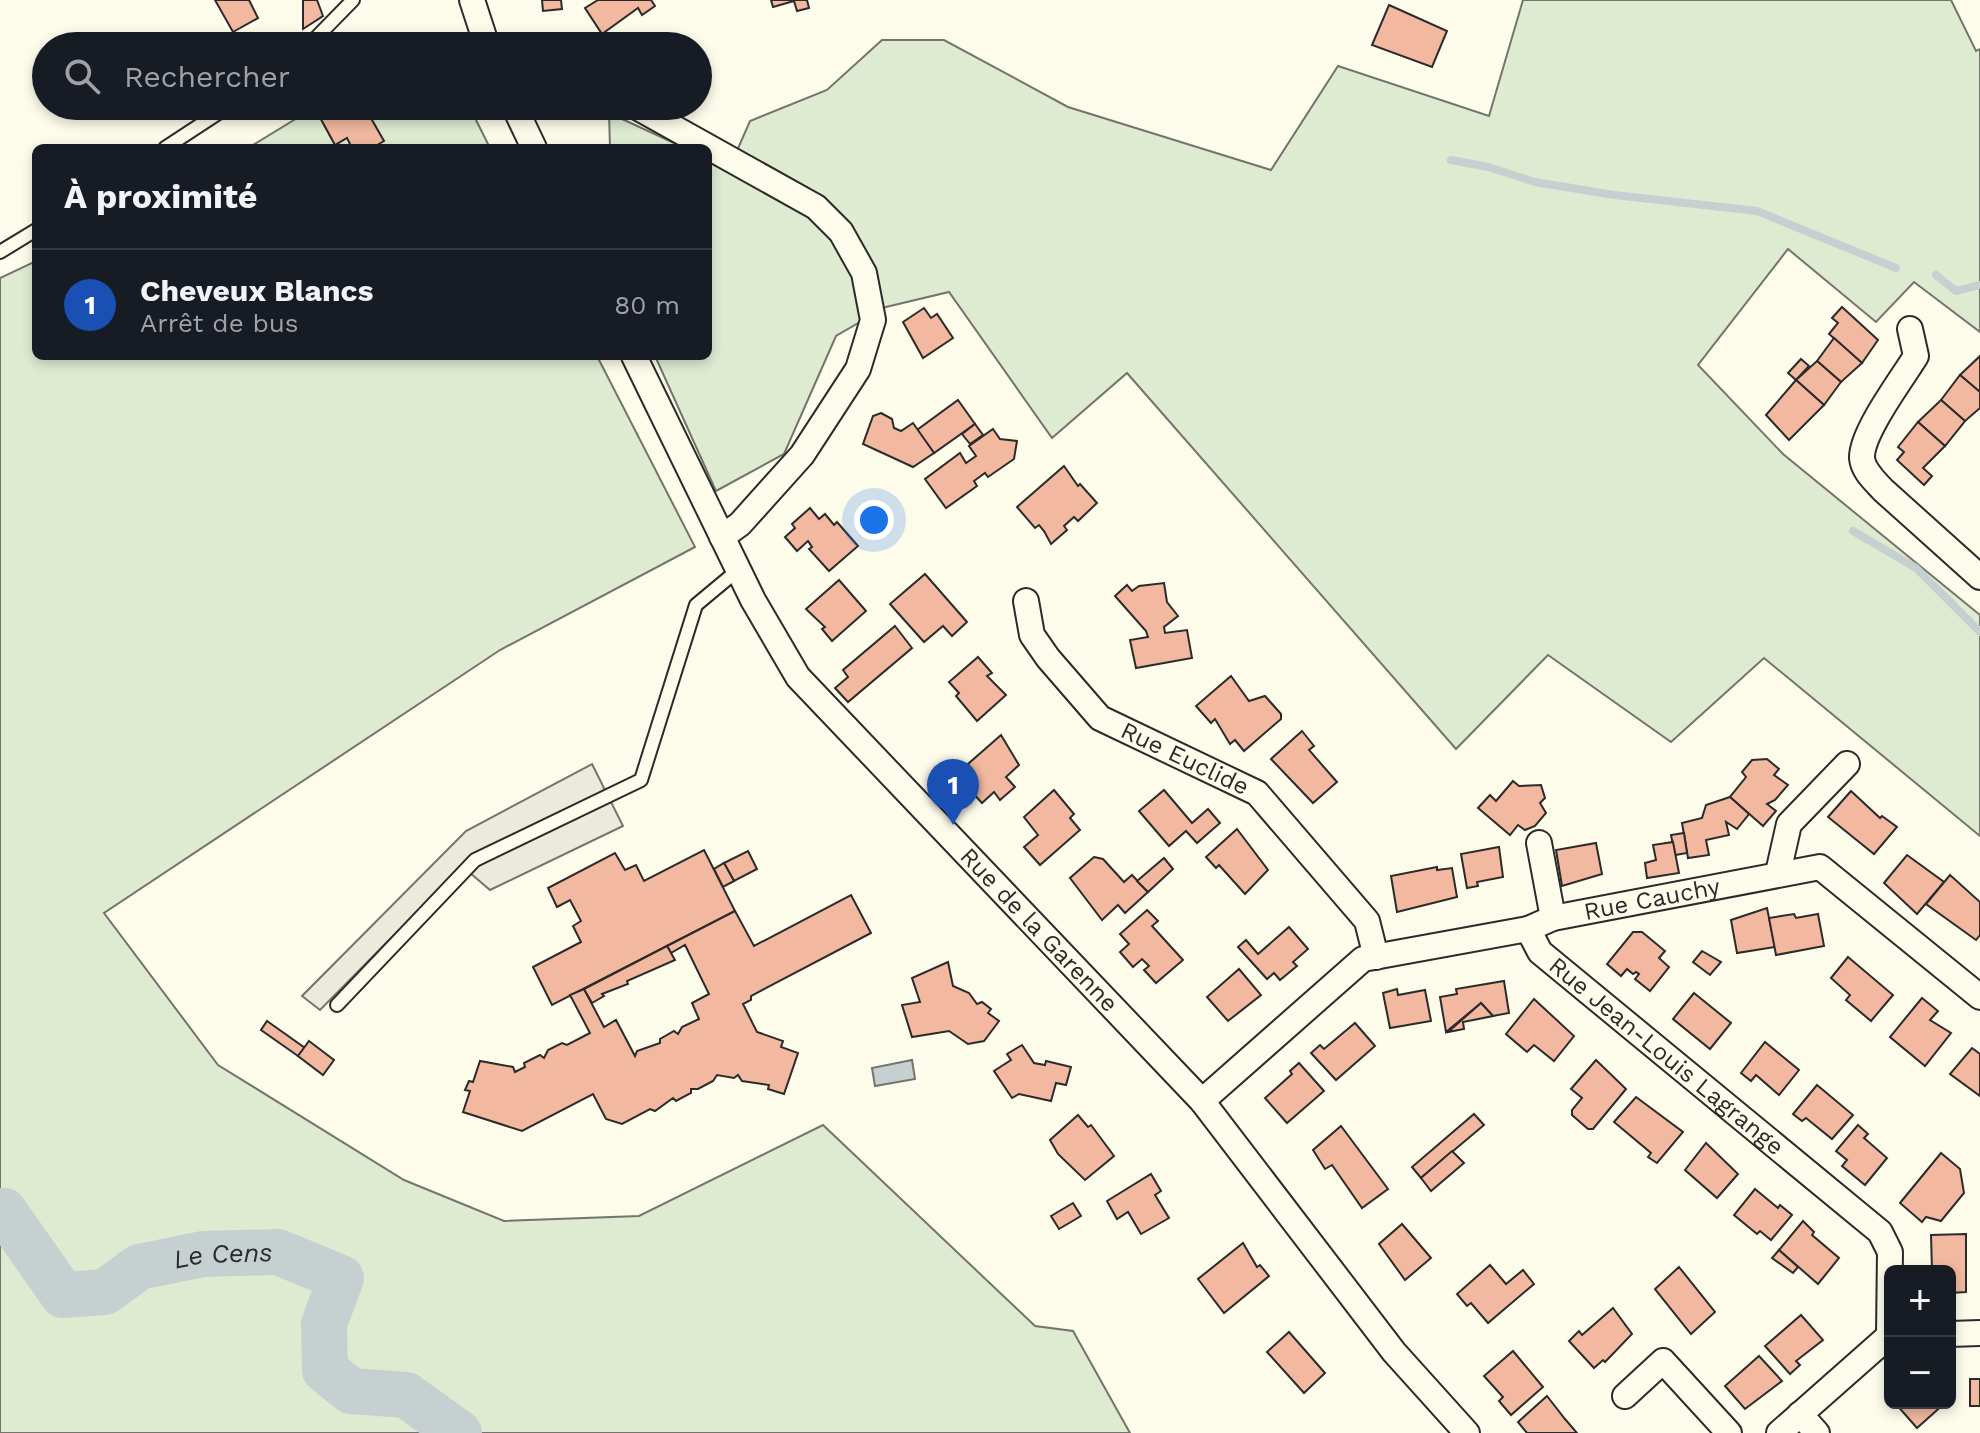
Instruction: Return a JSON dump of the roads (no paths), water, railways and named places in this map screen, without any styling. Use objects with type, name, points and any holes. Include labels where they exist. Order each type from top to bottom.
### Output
[{"type":"street","points":[[472,0],[482,32]]},
{"type":"street","points":[[521,120],[532,144]]},
{"type":"street","points":[[660,120],[703,144]]},
{"type":"street","points":[[712,149],[816,207],[841,232],[864,273],[873,320],[858,369],[802,455],[740,524],[722,537]]},
{"type":"street","points":[[1910,329],[1916,356],[1868,437],[1862,458],[1868,475],[1980,577]]},
{"type":"street","name":"Rue de la Garenne","points":[[636,360],[738,570],[798,677],[1202,1101],[1394,1352],[1467,1433]]},
{"type":"street","name":"Rue Euclide","points":[[1026,601],[1032,635],[1100,718],[1257,793],[1367,921],[1376,957]]},
{"type":"street","points":[[1778,873],[1789,824],[1847,764]]},
{"type":"street","points":[[1539,843],[1553,918]]},
{"type":"street","name":"Rue Cauchy","points":[[1528,929],[1553,918],[1820,867],[1980,997]]},
{"type":"street","points":[[1202,1101],[1363,959],[1528,929]]},
{"type":"street","name":"Rue Jean-Louis Lagrange","points":[[1528,929],[1540,952],[1880,1232],[1890,1252],[1890,1265]]},
{"type":"street","points":[[1956,1334],[1980,1333]]},
{"type":"street","points":[[1779,1433],[1888,1337]]},
{"type":"street","points":[[1625,1396],[1663,1361],[1729,1433]]},
{"type":"street","points":[[1800,1414],[1817,1433]]},
{"type":"lane","points":[[322,32],[353,0]]},
{"type":"lane","points":[[171,144],[208,120]]},
{"type":"lane","points":[[0,252],[32,232]]},
{"type":"lane","points":[[337,1005],[475,860],[641,780],[696,605],[738,570]]},
{"type":"waterway","points":[[1451,160],[1488,167],[1535,182],[1614,195],[1757,211],[1896,268]]},
{"type":"waterway","points":[[1936,275],[1956,291],[1980,285]]},
{"type":"waterway","points":[[1853,531],[1916,568],[1980,632]]},
{"type":"waterway","name":"Le Cens","points":[[0,1211],[4,1211],[63,1295],[105,1292],[139,1267],[203,1254],[278,1252],[341,1278],[324,1324],[325,1370],[351,1391],[406,1395],[459,1433]]},
{"type":"place","name":"Cheveux Blancs","points":[[953,825]]}]
